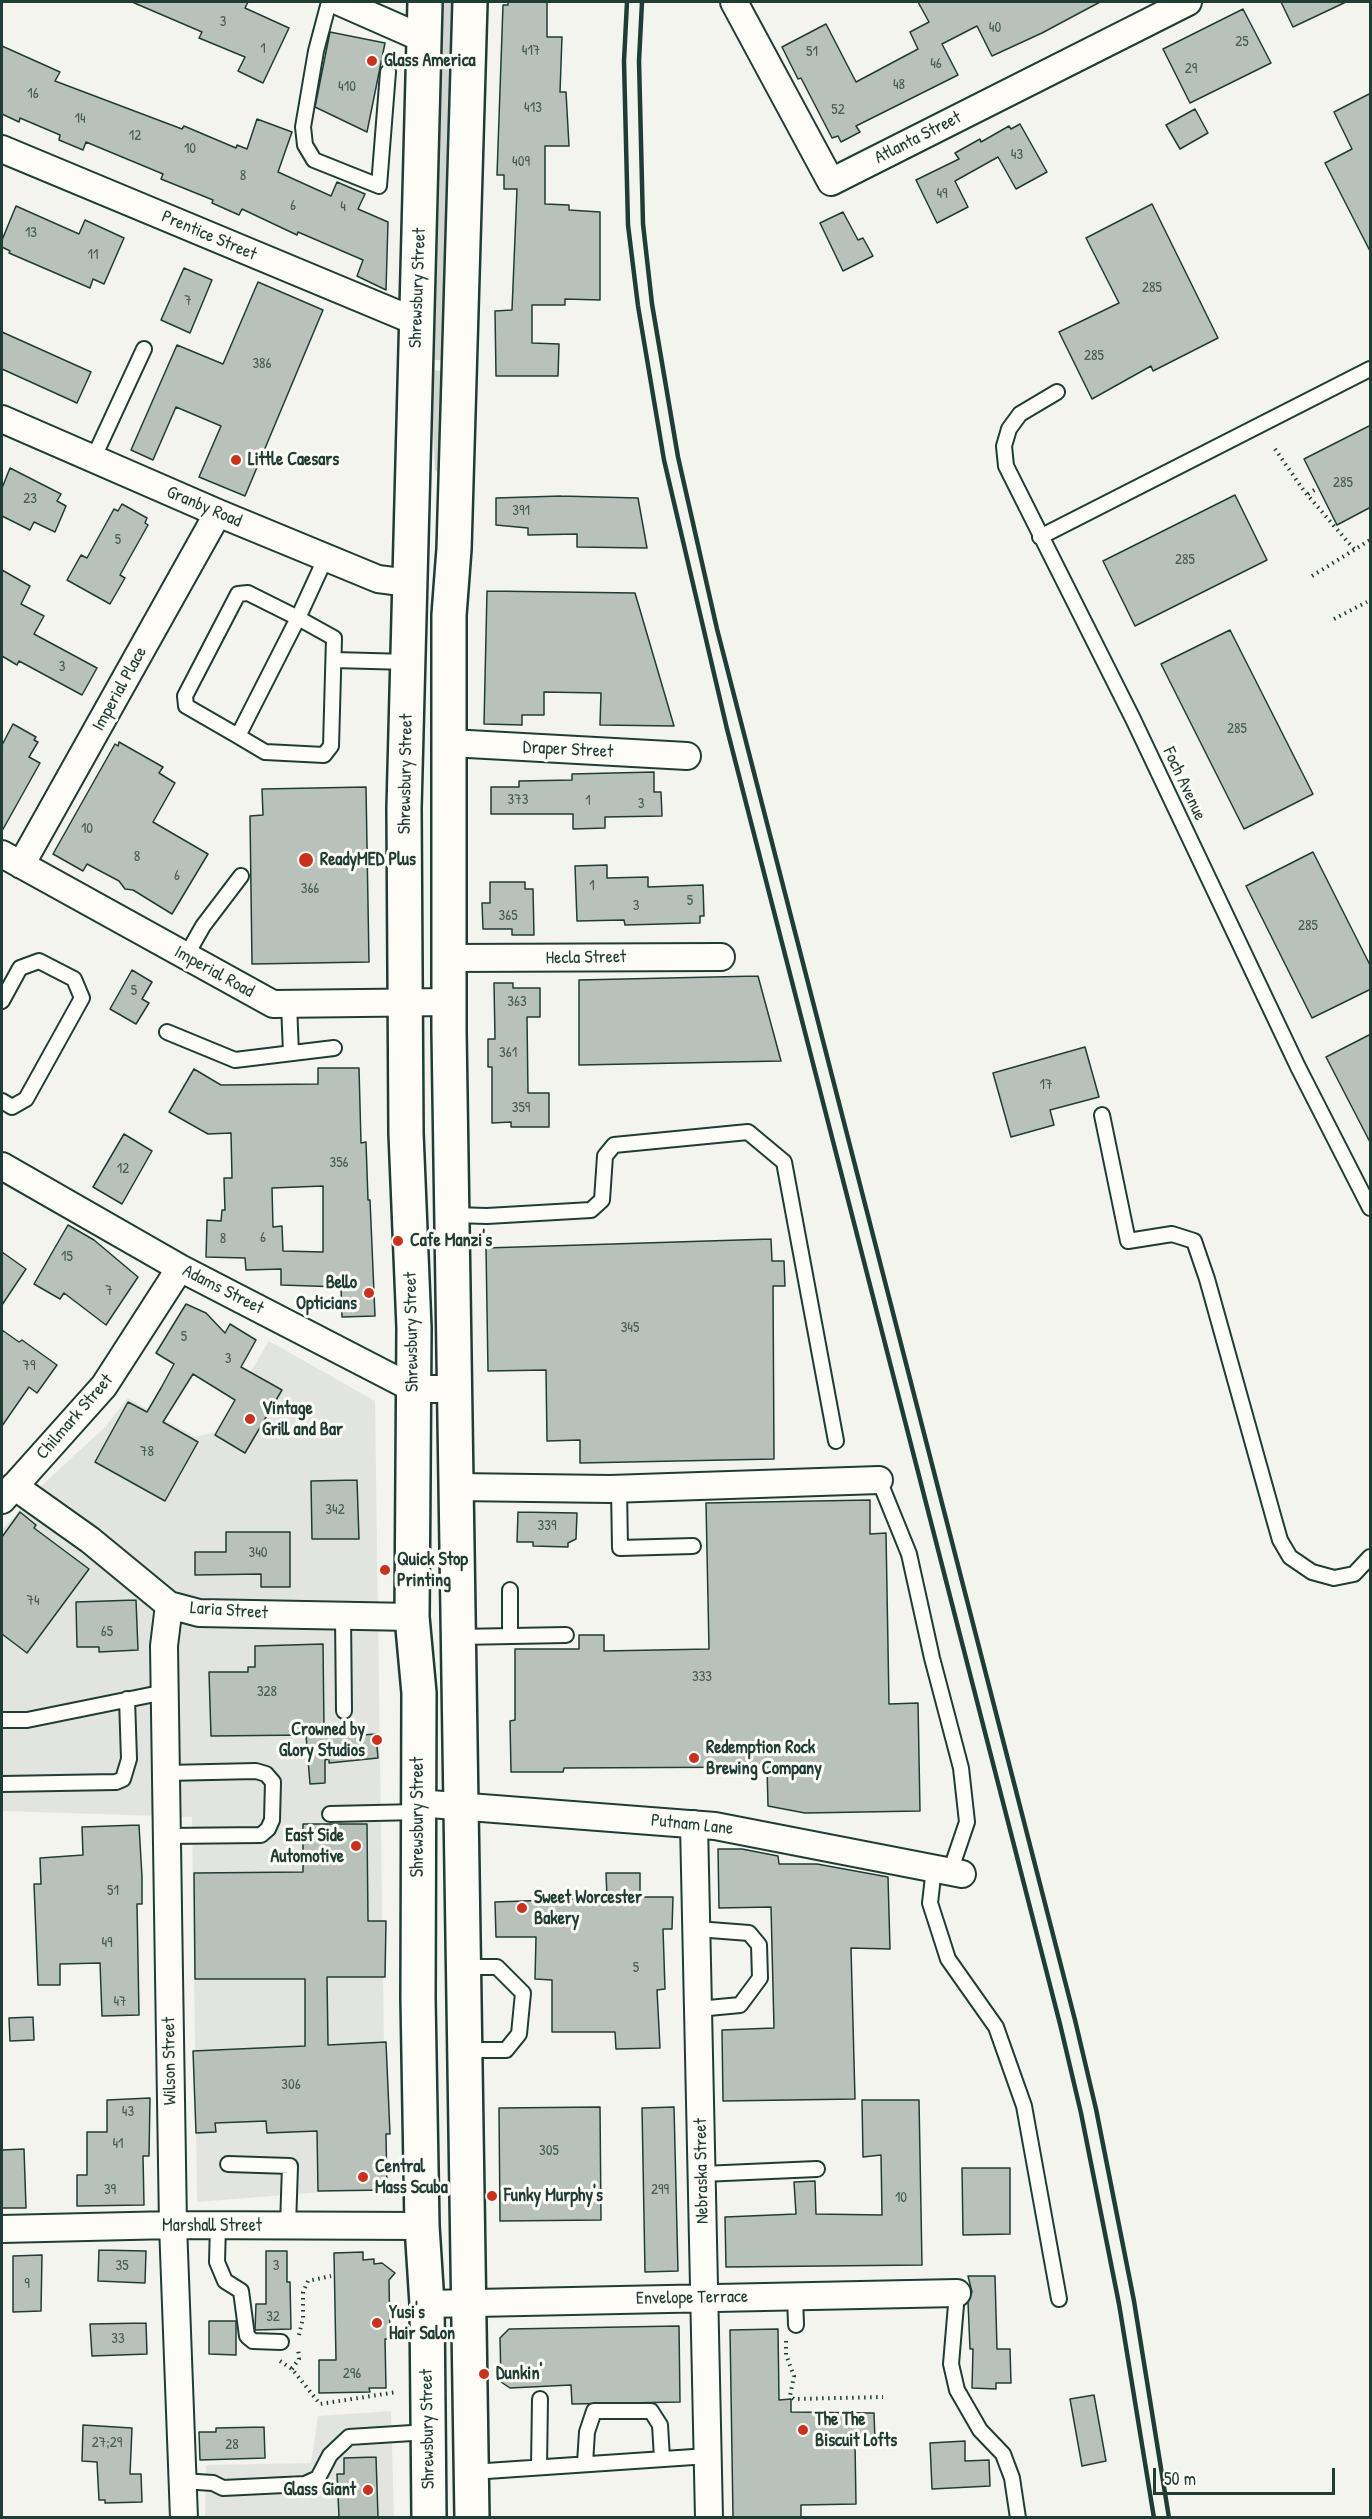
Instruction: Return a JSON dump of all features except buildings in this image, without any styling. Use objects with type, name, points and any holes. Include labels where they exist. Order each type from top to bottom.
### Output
[{"type":"main road","name":"Shrewsbury Street","points":[[425,2],[404,808],[406,1133],[414,1389],[411,1486],[412,1617],[419,1693],[422,2226],[427,2304],[429,2517]]},
{"type":"main road","points":[[470,2],[454,538],[450,584],[449,1002],[472,2517]]},
{"type":"street","points":[[340,2],[424,39]]},
{"type":"street","name":"Atlanta Street","points":[[734,2],[831,182],[1188,2]]},
{"type":"street","name":"Prentice Street","points":[[2,149],[417,322]]},
{"type":"street","name":"Granby Road","points":[[2,419],[218,513],[378,579],[409,583]]},
{"type":"street","name":"Imperial Place","points":[[11,859],[218,513]]},
{"type":"street","name":"Draper Street","points":[[450,743],[687,756]]},
{"type":"street","name":"Imperial Road","points":[[11,859],[273,1004],[449,1002]]},
{"type":"street","name":"Hecla Street","points":[[450,958],[721,957]]},
{"type":"street","name":"Adams Street","points":[[2,1166],[180,1268],[414,1389],[454,1389]]},
{"type":"street","name":"Chilmark Street","points":[[8,1493],[105,1386],[180,1268]]},
{"type":"street","points":[[455,1487],[619,1489],[879,1480]]},
{"type":"street","name":"Laria Street","points":[[8,1493],[90,1540],[169,1605],[199,1613],[412,1617]]},
{"type":"street","name":"Wilson Street","points":[[169,1605],[164,1646],[173,2225],[184,2517]]},
{"type":"street","name":"Putnam Lane","points":[[418,1808],[460,1806],[694,1824],[949,1871]]},
{"type":"street","name":"Nebraska Street","points":[[694,1824],[710,2517]]},
{"type":"street","name":"Marshall Street","points":[[2,2229],[173,2225],[422,2226]]},
{"type":"street","name":"Envelope Terrace","points":[[427,2304],[957,2293]]},
{"type":"lane","points":[[330,2],[316,51],[303,127],[305,145],[314,160],[379,186],[388,72]]},
{"type":"lane","points":[[93,459],[144,349]]},
{"type":"lane","points":[[1040,537],[1371,369]]},
{"type":"lane","name":"Foch Avenue","points":[[1057,392],[1020,414],[1009,429],[1004,446],[1006,465],[1133,719],[1298,1067],[1365,1182],[1371,1208]]},
{"type":"lane","points":[[238,736],[326,557]]},
{"type":"lane","points":[[248,593],[334,638],[334,660],[332,746],[324,755],[265,752],[186,706],[185,696],[238,594],[248,593]]},
{"type":"lane","points":[[334,660],[408,662]]},
{"type":"lane","points":[[186,956],[203,926],[241,876]]},
{"type":"lane","points":[[2,1001],[20,968],[39,961],[74,979],[82,998],[27,1099],[12,1107],[2,1101]]},
{"type":"lane","points":[[289,1004],[291,1053]]},
{"type":"lane","points":[[167,1032],[235,1060],[334,1048]]},
{"type":"lane","points":[[1102,1115],[1128,1241],[1172,1234],[1194,1241],[1207,1279],[1280,1540],[1290,1557],[1312,1572],[1334,1578],[1354,1574],[1371,1557]]},
{"type":"lane","points":[[453,1215],[487,1216],[591,1210],[602,1200],[605,1156],[615,1145],[748,1132],[784,1162],[836,1441]]},
{"type":"lane","points":[[879,1480],[909,1554],[932,1658],[962,1768],[968,1822],[949,1871],[930,1903],[948,1959],[996,2027],[1024,2106],[1059,2299]]},
{"type":"lane","points":[[619,1489],[620,1548],[693,1546]]},
{"type":"lane","points":[[510,1590],[510,1635]]},
{"type":"lane","points":[[343,1616],[345,1711]]},
{"type":"lane","points":[[458,1637],[566,1635]]},
{"type":"lane","points":[[2,1720],[27,1720],[165,1692]]},
{"type":"lane","points":[[2,1785],[116,1782],[123,1779],[129,1759],[128,1699]]},
{"type":"lane","points":[[166,1773],[256,1771],[266,1774],[273,1782],[272,1820],[268,1830],[261,1835],[167,1836]]},
{"type":"lane","points":[[330,1814],[418,1808]]},
{"type":"lane","points":[[697,1929],[749,1933],[759,1945],[760,1978],[740,2005],[699,2009]]},
{"type":"lane","points":[[462,1966],[497,1967],[523,1993],[519,2034],[506,2050],[464,2050]]},
{"type":"lane","points":[[228,2164],[290,2166],[288,2226]]},
{"type":"lane","points":[[702,2174],[817,2169]]},
{"type":"lane","points":[[218,2225],[217,2262],[225,2280],[241,2291],[247,2336],[253,2341],[275,2342]]},
{"type":"lane","points":[[957,2293],[951,2364],[957,2390],[980,2430],[1003,2454],[1012,2478],[1018,2517]]},
{"type":"lane","points":[[795,2296],[796,2325]]},
{"type":"lane","points":[[539,2467],[540,2399]]},
{"type":"lane","points":[[585,2463],[587,2432],[594,2411],[651,2411],[660,2425],[662,2458]]},
{"type":"lane","points":[[182,2481],[213,2483],[223,2488],[305,2484],[318,2478],[330,2455],[349,2437],[428,2432]]},
{"type":"lane","points":[[472,2472],[708,2456]]},
{"type":"path","points":[[1275,449],[1308,494],[1354,549]]},
{"type":"path","points":[[1308,494],[1316,489]]},
{"type":"path","points":[[1312,576],[1371,540]]},
{"type":"path","points":[[1334,619],[1367,602]]},
{"type":"path","points":[[292,2369],[299,2359],[298,2339],[303,2318],[303,2292],[308,2281],[331,2276]]},
{"type":"path","points":[[786,2337],[786,2355],[794,2376],[790,2396],[794,2399],[883,2397]]},
{"type":"path","points":[[275,2342],[280,2361],[292,2369],[320,2404],[397,2392]]},
{"type":"shaded area","points":[[441,2],[455,2],[445,361],[430,359]]},
{"type":"shaded area","points":[[430,370],[445,371],[442,470],[438,472],[435,470]]},
{"type":"shaded area","points":[[269,1341],[375,1401],[386,2187],[197,2202],[192,1817],[2,1811],[2,1530],[41,1486],[104,1428],[128,1398],[195,1437],[215,1432]]},
{"type":"shaded area","points":[[391,2411],[394,2517],[205,2518],[206,2465],[311,2463],[318,2416]]},
{"type":"railway","points":[[627,2],[624,61],[628,225],[638,306],[664,460],[727,729],[1060,2024],[1081,2113],[1119,2304],[1154,2518]]},
{"type":"railway","points":[[642,2],[639,61],[643,224],[652,304],[678,457],[717,629],[1075,2020],[1096,2109],[1134,2301],[1169,2518]]},
{"type":"place","name":"Glass America","points":[[372,61]]},
{"type":"place","name":"Little Caesars","points":[[236,460]]},
{"type":"place","name":"ReadyMED Plus","points":[[306,860]]},
{"type":"place","name":"Cafe Manzi's","points":[[398,1241]]},
{"type":"place","name":"Bello Opticians","points":[[369,1293]]},
{"type":"place","name":"Vintage Grill and Bar","points":[[250,1419]]},
{"type":"place","name":"Quick Stop Printing","points":[[385,1570]]},
{"type":"place","name":"Crowned by Glory Studios","points":[[377,1740]]},
{"type":"place","name":"Redemption Rock Brewing Company","points":[[694,1758]]},
{"type":"place","name":"East Side Automotive","points":[[356,1846]]},
{"type":"place","name":"Sweet Worcester Bakery","points":[[522,1908]]},
{"type":"place","name":"Central Mass Scuba","points":[[363,2177]]},
{"type":"place","name":"Funky Murphy's","points":[[492,2196]]},
{"type":"place","name":"Yusi's Hair Salon","points":[[377,2323]]},
{"type":"place","name":"Dunkin'","points":[[484,2374]]},
{"type":"place","name":"The The Biscuit Lofts","points":[[803,2430]]},
{"type":"place","name":"Glass Giant","points":[[368,2490]]}]
